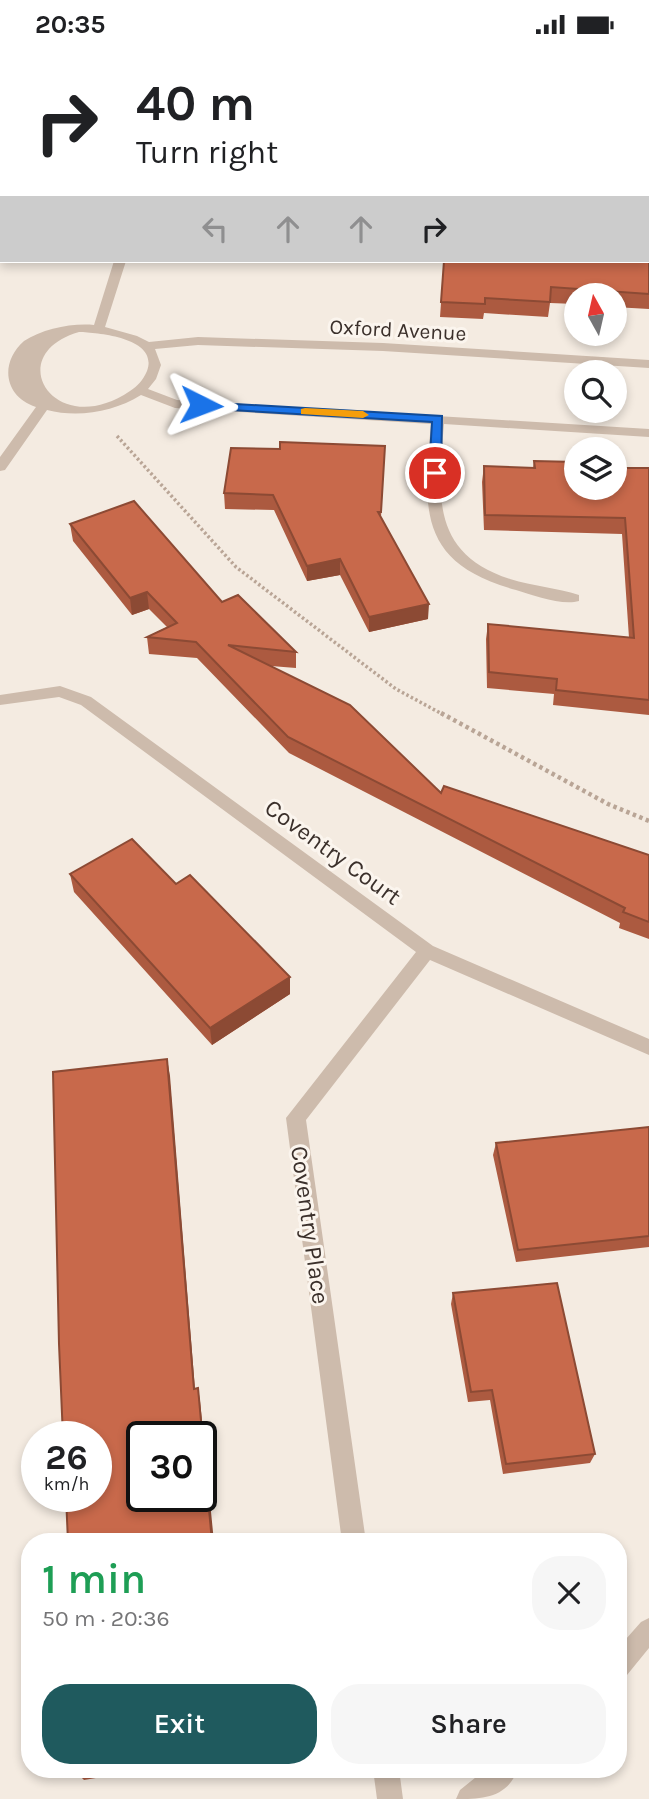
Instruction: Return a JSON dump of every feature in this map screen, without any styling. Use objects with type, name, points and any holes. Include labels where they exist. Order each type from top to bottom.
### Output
[{"type":"street","points":[[99,328],[119,263]]},
{"type":"street","points":[[99,328],[134,337],[146,346],[152,356],[154,368],[150,379],[139,390],[106,406],[63,409],[43,406],[16,390],[5,379],[15,356],[26,346],[59,331],[99,328]]},
{"type":"street","name":"Oxford Avenue","points":[[146,346],[198,341],[383,347],[649,364]]},
{"type":"street","points":[[139,390],[175,404],[649,433]]},
{"type":"street","points":[[0,467],[43,406]]},
{"type":"street","points":[[438,419],[433,500],[441,533],[461,561],[498,583],[574,598]]},
{"type":"street","name":"Coventry Court","points":[[0,700],[60,691],[86,701],[427,951],[649,1047]]},
{"type":"street","name":"Coventry Place","points":[[353,1533],[296,1118],[427,951]]},
{"type":"street","points":[[627,1656],[649,1630]]},
{"type":"street","points":[[387,1778],[390,1799]]},
{"type":"street","points":[[469,1799],[495,1778]]},
{"type":"path","points":[[106,406],[113,432],[236,567],[396,689],[608,804],[649,821]]},
{"type":"building","points":[[444,263],[649,263],[649,294],[627,292],[627,283],[564,283],[564,288],[551,287],[550,302],[485,298],[485,304],[441,302]]},
{"type":"building","points":[[280,442],[385,446],[381,512],[378,512],[429,604],[369,617],[340,559],[307,566],[273,495],[224,493],[231,448],[280,449]]},
{"type":"building","points":[[534,461],[564,462],[564,500],[627,500],[627,468],[649,468],[649,700],[556,690],[557,679],[489,672],[488,624],[634,638],[625,518],[485,515],[484,466],[535,468]]},
{"type":"building","points":[[134,501],[222,602],[238,595],[296,652],[228,645],[350,705],[441,793],[444,786],[649,855],[649,922],[623,912],[625,908],[288,737],[196,642],[147,637],[177,623],[147,592],[130,598],[70,524]]},
{"type":"building","points":[[132,839],[176,884],[190,875],[290,977],[210,1028],[70,874]]},
{"type":"building","points":[[167,1059],[194,1389],[198,1388],[201,1421],[126,1421],[126,1512],[209,1512],[211,1533],[68,1533],[67,1512],[112,1512],[112,1421],[62,1421],[53,1072]]},
{"type":"building","points":[[649,1127],[649,1236],[518,1250],[496,1143]]},
{"type":"building","points":[[557,1283],[595,1454],[506,1464],[492,1390],[471,1392],[453,1293]]},
{"type":"slow traffic","points":[[305,411],[363,415]]},
{"type":"route","points":[[201,405],[438,419],[435,473]]}]
